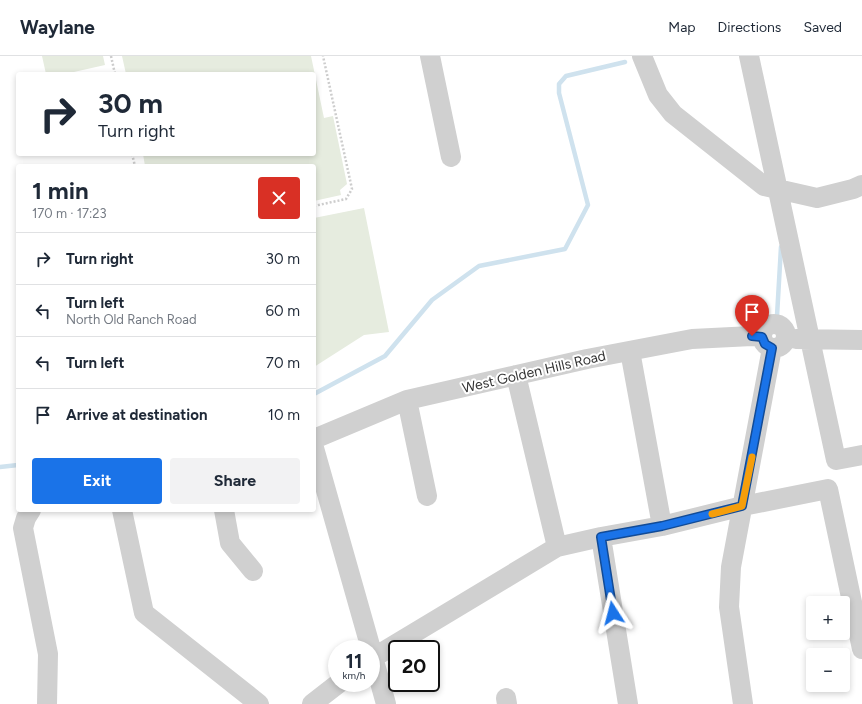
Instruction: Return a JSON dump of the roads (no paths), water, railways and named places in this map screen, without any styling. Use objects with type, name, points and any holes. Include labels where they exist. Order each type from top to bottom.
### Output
[{"type":"street","points":[[430,56],[451,157]]},
{"type":"street","points":[[642,56],[658,95],[673,114],[770,188],[816,198],[853,189],[862,185]]},
{"type":"street","points":[[749,56],[770,188],[810,339],[836,460],[862,455]]},
{"type":"street","name":"West Golden Hills Road","points":[[316,438],[407,400],[587,359],[692,339],[752,336],[773,341],[810,339],[862,340]]},
{"type":"street","points":[[743,704],[729,607],[731,567],[773,341]]},
{"type":"street","points":[[630,351],[662,526]]},
{"type":"street","points":[[516,375],[557,547]]},
{"type":"street","points":[[407,400],[427,496]]},
{"type":"street","points":[[316,455],[367,640]]},
{"type":"street","points":[[380,649],[557,547],[662,526],[742,506],[828,489],[862,649]]},
{"type":"street","points":[[30,512],[23,528],[48,654],[47,704]]},
{"type":"street","points":[[122,512],[144,613],[259,704]]},
{"type":"street","points":[[224,512],[230,542],[253,571]]},
{"type":"street","points":[[601,537],[628,704]]},
{"type":"street","points":[[380,684],[386,704]]},
{"type":"street","points":[[312,704],[328,692]]},
{"type":"waterway","points":[[316,393],[385,356],[432,300],[479,266],[565,249],[588,205],[559,93],[559,84],[566,76],[625,62]]},
{"type":"waterway","points":[[777,316],[781,247]]},
{"type":"waterway","points":[[0,467],[16,465]]}]
